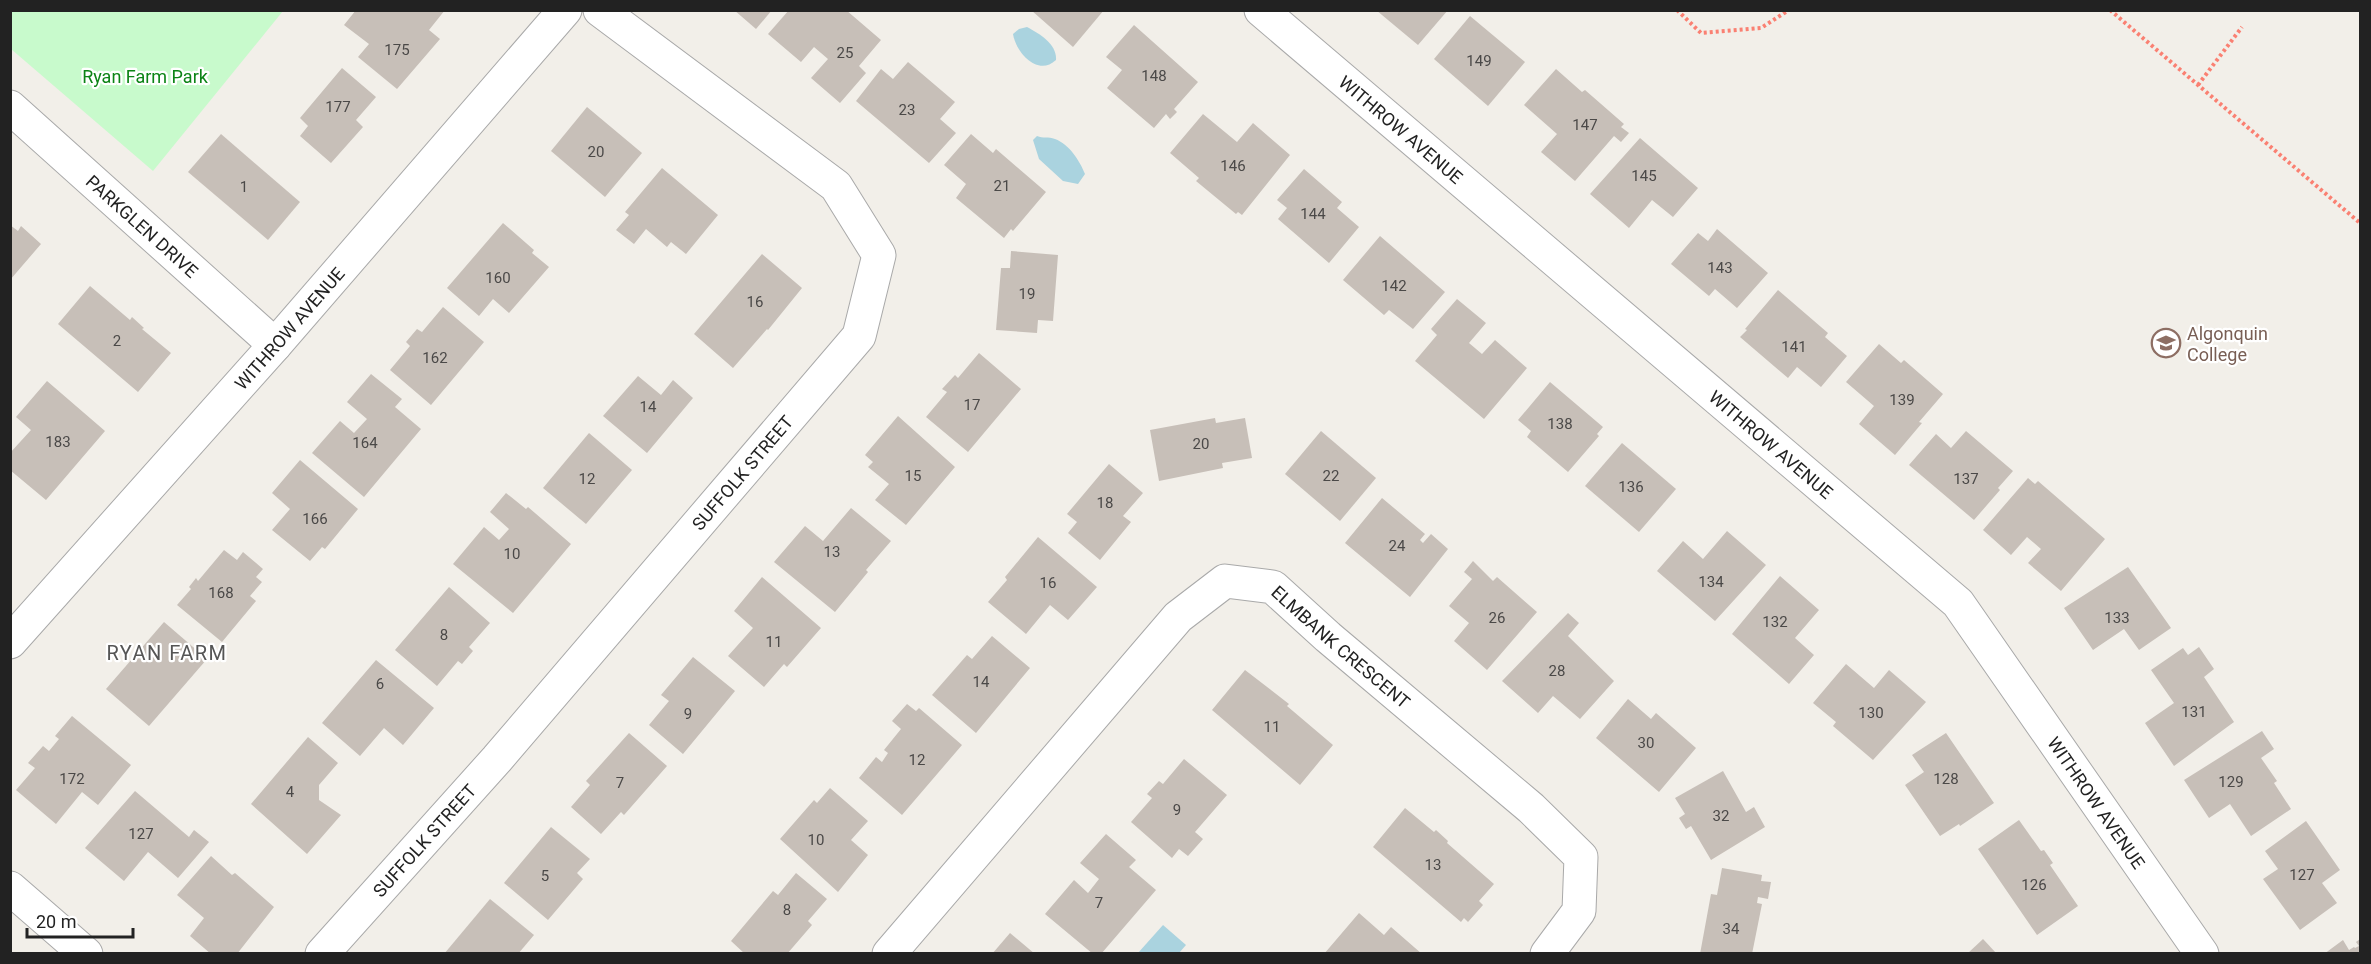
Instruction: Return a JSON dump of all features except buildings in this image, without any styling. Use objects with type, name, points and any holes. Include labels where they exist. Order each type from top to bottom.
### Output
[{"type":"street","name":"WITHROW AVENUE","points":[[10,642],[274,345],[565,10]]},
{"type":"street","name":"SUFFOLK STREET","points":[[322,954],[497,759],[858,336],[879,255],[836,186],[600,10]]},
{"type":"street","name":"WITHROW AVENUE","points":[[1261,10],[1958,603],[2187,947]]},
{"type":"street","name":"PARKGLEN DRIVE","points":[[10,107],[274,345]]},
{"type":"street","name":"ELMBANK CRESCENT","points":[[889,954],[1178,617],[1225,581],[1273,587],[1328,637],[1531,808],[1581,857],[1579,911],[1547,954]]},
{"type":"street","points":[[10,888],[86,954]]},
{"type":"path","points":[[1677,10],[1701,33],[1761,28],[1788,10]]},
{"type":"path","points":[[2110,10],[2361,223]]},
{"type":"path","points":[[2198,85],[2242,27]]},
{"type":"green space","name":"Ryan Farm Park","points":[[11,10],[283,11],[153,171],[11,49]]},
{"type":"water","points":[[1027,27],[1051,44],[1056,60],[1049,65],[1042,66],[1023,55],[1013,34]]},
{"type":"water","points":[[1037,136],[1060,141],[1073,154],[1085,174],[1078,184],[1063,181],[1039,159],[1033,140]]},
{"type":"water","points":[[1163,925],[1186,945],[1179,953],[1138,953]]},
{"type":"place","name":"Algonquin College","points":[[2166,343]]},
{"type":"district","name":"RYAN FARM","points":[[167,653]]}]
